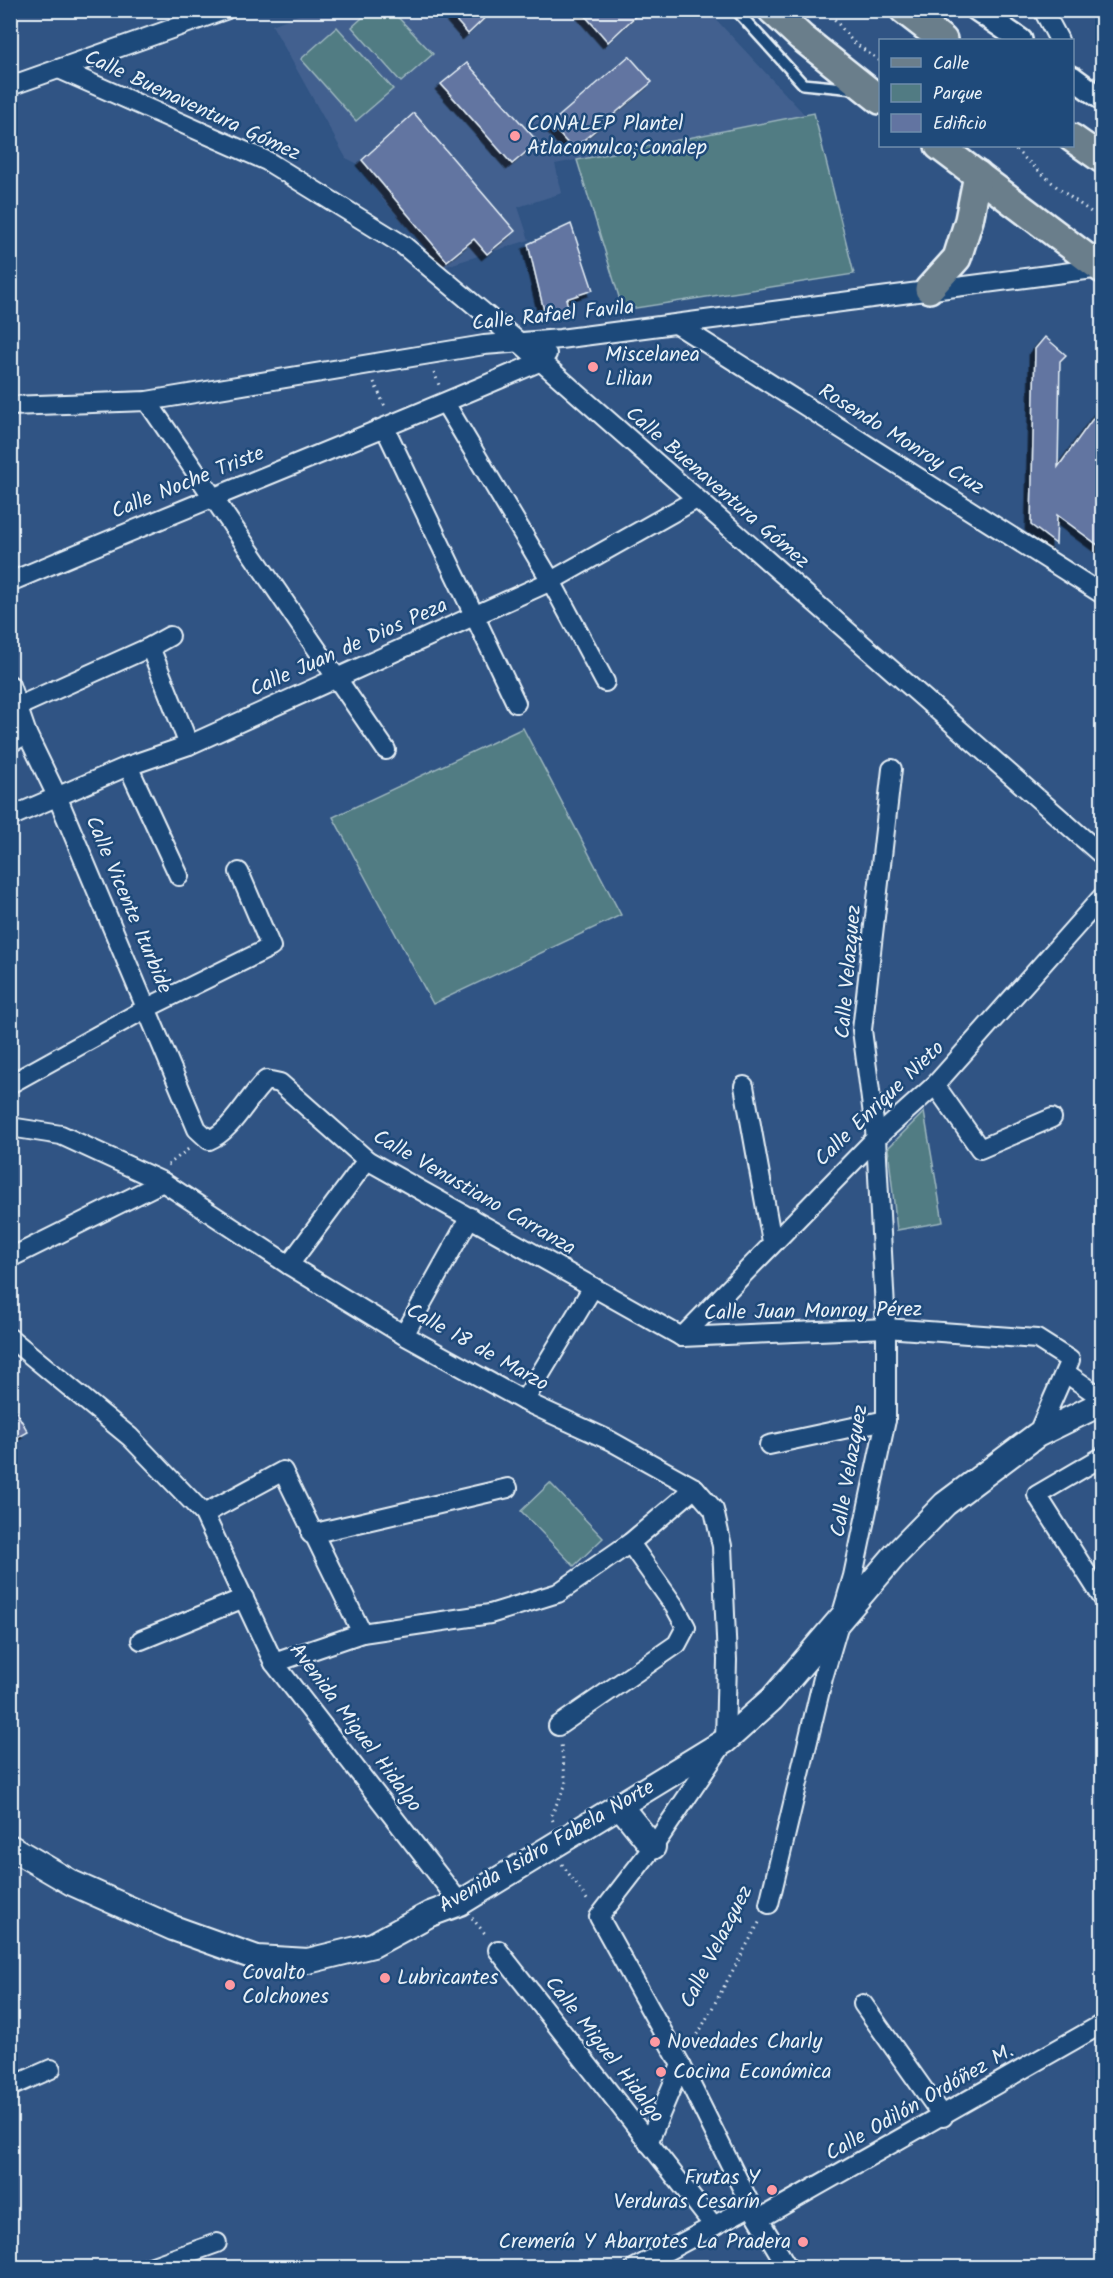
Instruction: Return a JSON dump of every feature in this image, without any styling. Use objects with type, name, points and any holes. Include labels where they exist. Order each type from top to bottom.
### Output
[{"type":"main road","points":[[772,10],[801,37],[874,95]]},
{"type":"main road","points":[[904,10],[942,39]]},
{"type":"main road","points":[[1074,139],[1102,159]]},
{"type":"main road","points":[[940,147],[1102,269]]},
{"type":"main road","points":[[929,290],[957,258],[969,220],[978,176]]},
{"type":"main road","name":"Avenida Isidro Fabela Norte","points":[[10,1847],[72,1883],[173,1928],[257,1958],[308,1961],[373,1945],[430,1914],[460,1903],[725,1741],[772,1699],[896,1554],[945,1504],[1037,1435],[1102,1403]]},
{"type":"main road","points":[[620,1806],[653,1847]]},
{"type":"street","points":[[10,86],[225,10]]},
{"type":"street","points":[[977,10],[1020,39]]},
{"type":"street","points":[[1043,10],[1058,39]]},
{"type":"street","name":"Calle Buenaventura Gómez","points":[[59,69],[267,161],[403,245],[520,343],[695,500],[1102,855]]},
{"type":"street","points":[[1078,81],[1102,99]]},
{"type":"street","name":"Calle Rafael Favila","points":[[10,406],[147,401],[483,345],[560,339],[1102,269]]},
{"type":"street","name":"Rosendo Monroy Cruz","points":[[676,324],[1102,594]]},
{"type":"street","name":"Calle Noche Triste","points":[[10,582],[539,362],[560,339]]},
{"type":"street","points":[[147,401],[335,679],[386,750]]},
{"type":"street","points":[[445,403],[551,581],[605,682]]},
{"type":"street","points":[[389,426],[516,704]]},
{"type":"street","name":"Calle Juan de Dios Peza","points":[[10,817],[129,766],[189,745],[551,581],[695,500]]},
{"type":"street","points":[[19,706],[170,636]]},
{"type":"street","points":[[150,647],[189,745]]},
{"type":"street","name":"Calle Vicente Iturbide","points":[[10,685],[27,734],[57,796],[197,1129],[207,1138]]},
{"type":"street","points":[[10,743],[27,734]]},
{"type":"street","points":[[129,766],[179,876]]},
{"type":"street","name":"Calle Velazquez","points":[[769,1904],[839,1620],[853,1575],[886,1419],[886,1328],[876,1138],[862,1030],[892,769]]},
{"type":"street","points":[[10,1083],[147,1008],[271,946],[239,872]]},
{"type":"street","name":"Calle Enrique Nieto","points":[[682,1337],[772,1242],[876,1138],[936,1085],[1102,897]]},
{"type":"street","name":"Calle Venustiano Carranza","points":[[207,1138],[219,1136],[266,1080],[280,1083],[367,1160],[682,1337]]},
{"type":"street","points":[[936,1085],[980,1149],[1052,1118]]},
{"type":"street","points":[[744,1086],[772,1242]]},
{"type":"street","name":"Calle 18 de Marzo","points":[[10,1127],[62,1135],[157,1179],[289,1265],[405,1335],[524,1401],[609,1440],[695,1488],[714,1510],[722,1546],[727,1660],[725,1741]]},
{"type":"street","points":[[289,1265],[367,1160]]},
{"type":"street","points":[[10,1258],[157,1179]]},
{"type":"street","points":[[405,1335],[470,1218]]},
{"type":"street","points":[[524,1401],[593,1287]]},
{"type":"street","name":"Calle Juan Monroy Pérez","points":[[682,1337],[886,1328],[1037,1339],[1070,1360],[1066,1373]]},
{"type":"street","name":"Avenida Miguel Hidalgo","points":[[10,1338],[130,1437],[204,1514],[274,1663],[460,1903]]},
{"type":"street","points":[[1037,1435],[1066,1373],[1102,1398]]},
{"type":"street","points":[[769,1445],[886,1419]]},
{"type":"street","points":[[1102,1457],[1037,1495],[1102,1597]]},
{"type":"street","points":[[204,1514],[283,1471],[311,1534],[362,1633]]},
{"type":"street","points":[[311,1534],[508,1488]]},
{"type":"street","points":[[274,1663],[362,1633],[490,1614],[558,1593],[630,1543],[695,1488]]},
{"type":"street","points":[[558,1726],[677,1644],[686,1627],[675,1607],[630,1543]]},
{"type":"street","points":[[141,1640],[244,1598]]},
{"type":"street","points":[[725,1741],[653,1847],[599,1917],[681,2065],[755,2212],[788,2268]]},
{"type":"street","name":"Calle Miguel Hidalgo","points":[[498,1950],[714,2226]]},
{"type":"street","points":[[862,2004],[943,2117]]},
{"type":"street","name":"Calle Odilón Ordóñez M.","points":[[635,2268],[714,2226],[755,2212],[943,2117],[1102,2024]]},
{"type":"street","points":[[648,2143],[681,2065]]},
{"type":"street","points":[[10,2087],[51,2069]]},
{"type":"street","points":[[147,2268],[217,2243]]},
{"type":"lane","points":[[736,10],[803,84],[874,95]]},
{"type":"path","points":[[827,10],[853,42],[879,60]]},
{"type":"path","points":[[1012,147],[1058,189],[1102,220]]},
{"type":"path","points":[[371,375],[389,426]]},
{"type":"path","points":[[157,1179],[207,1138]]},
{"type":"path","points":[[558,1726],[566,1784],[551,1816],[556,1845],[599,1917]]},
{"type":"path","points":[[460,1903],[498,1950]]},
{"type":"path","name":"Calle Velazquez","points":[[681,2065],[769,1904]]},
{"type":"shaded area","name":"CONALEP Plantel Atlacomulco;Conalep","points":[[311,10],[708,11],[805,115],[555,164],[562,193],[518,207],[529,240],[443,267],[382,199],[356,163],[346,158],[272,25]]},
{"type":"green space","points":[[371,10],[392,11],[433,54],[401,82],[352,27]]},
{"type":"green space","points":[[337,27],[393,89],[356,121],[301,59]]},
{"type":"green space","points":[[814,113],[854,274],[623,310],[577,160]]},
{"type":"green space","points":[[523,728],[621,915],[433,1004],[333,817]]},
{"type":"green space","points":[[924,1112],[943,1222],[897,1230],[888,1148]]},
{"type":"green space","points":[[550,1483],[603,1538],[574,1566],[521,1511]]},
{"type":"building","points":[[447,10],[493,10],[468,34]]},
{"type":"building","points":[[580,10],[642,10],[608,42]]},
{"type":"building","points":[[629,56],[652,82],[573,149],[550,124]]},
{"type":"building","points":[[467,63],[538,142],[512,164],[441,84]]},
{"type":"building","points":[[414,113],[515,231],[487,254],[474,239],[447,261],[362,160]]},
{"type":"building","points":[[571,224],[593,290],[566,299],[568,307],[545,315],[528,244]]},
{"type":"building","points":[[1045,337],[1066,355],[1060,361],[1058,467],[1102,406],[1102,548],[1057,515],[1056,544],[1031,525],[1035,349]]},
{"type":"building","points":[[10,1401],[28,1432],[10,1442]]},
{"type":"place","name":"CONALEP Plantel Atlacomulco;Conalep","points":[[515,136]]},
{"type":"place","name":"Miscelanea Lilian","points":[[593,367]]},
{"type":"place","name":"Lubricantes","points":[[385,1978]]},
{"type":"place","name":"Covalto Colchones","points":[[230,1985]]},
{"type":"place","name":"Novedades Charly","points":[[655,2042]]},
{"type":"place","name":"Cocina Económica","points":[[661,2072]]},
{"type":"place","name":"Frutas Y Verduras Cesarín","points":[[772,2190]]},
{"type":"place","name":"Cremería Y Abarrotes La Pradera","points":[[803,2242]]}]
